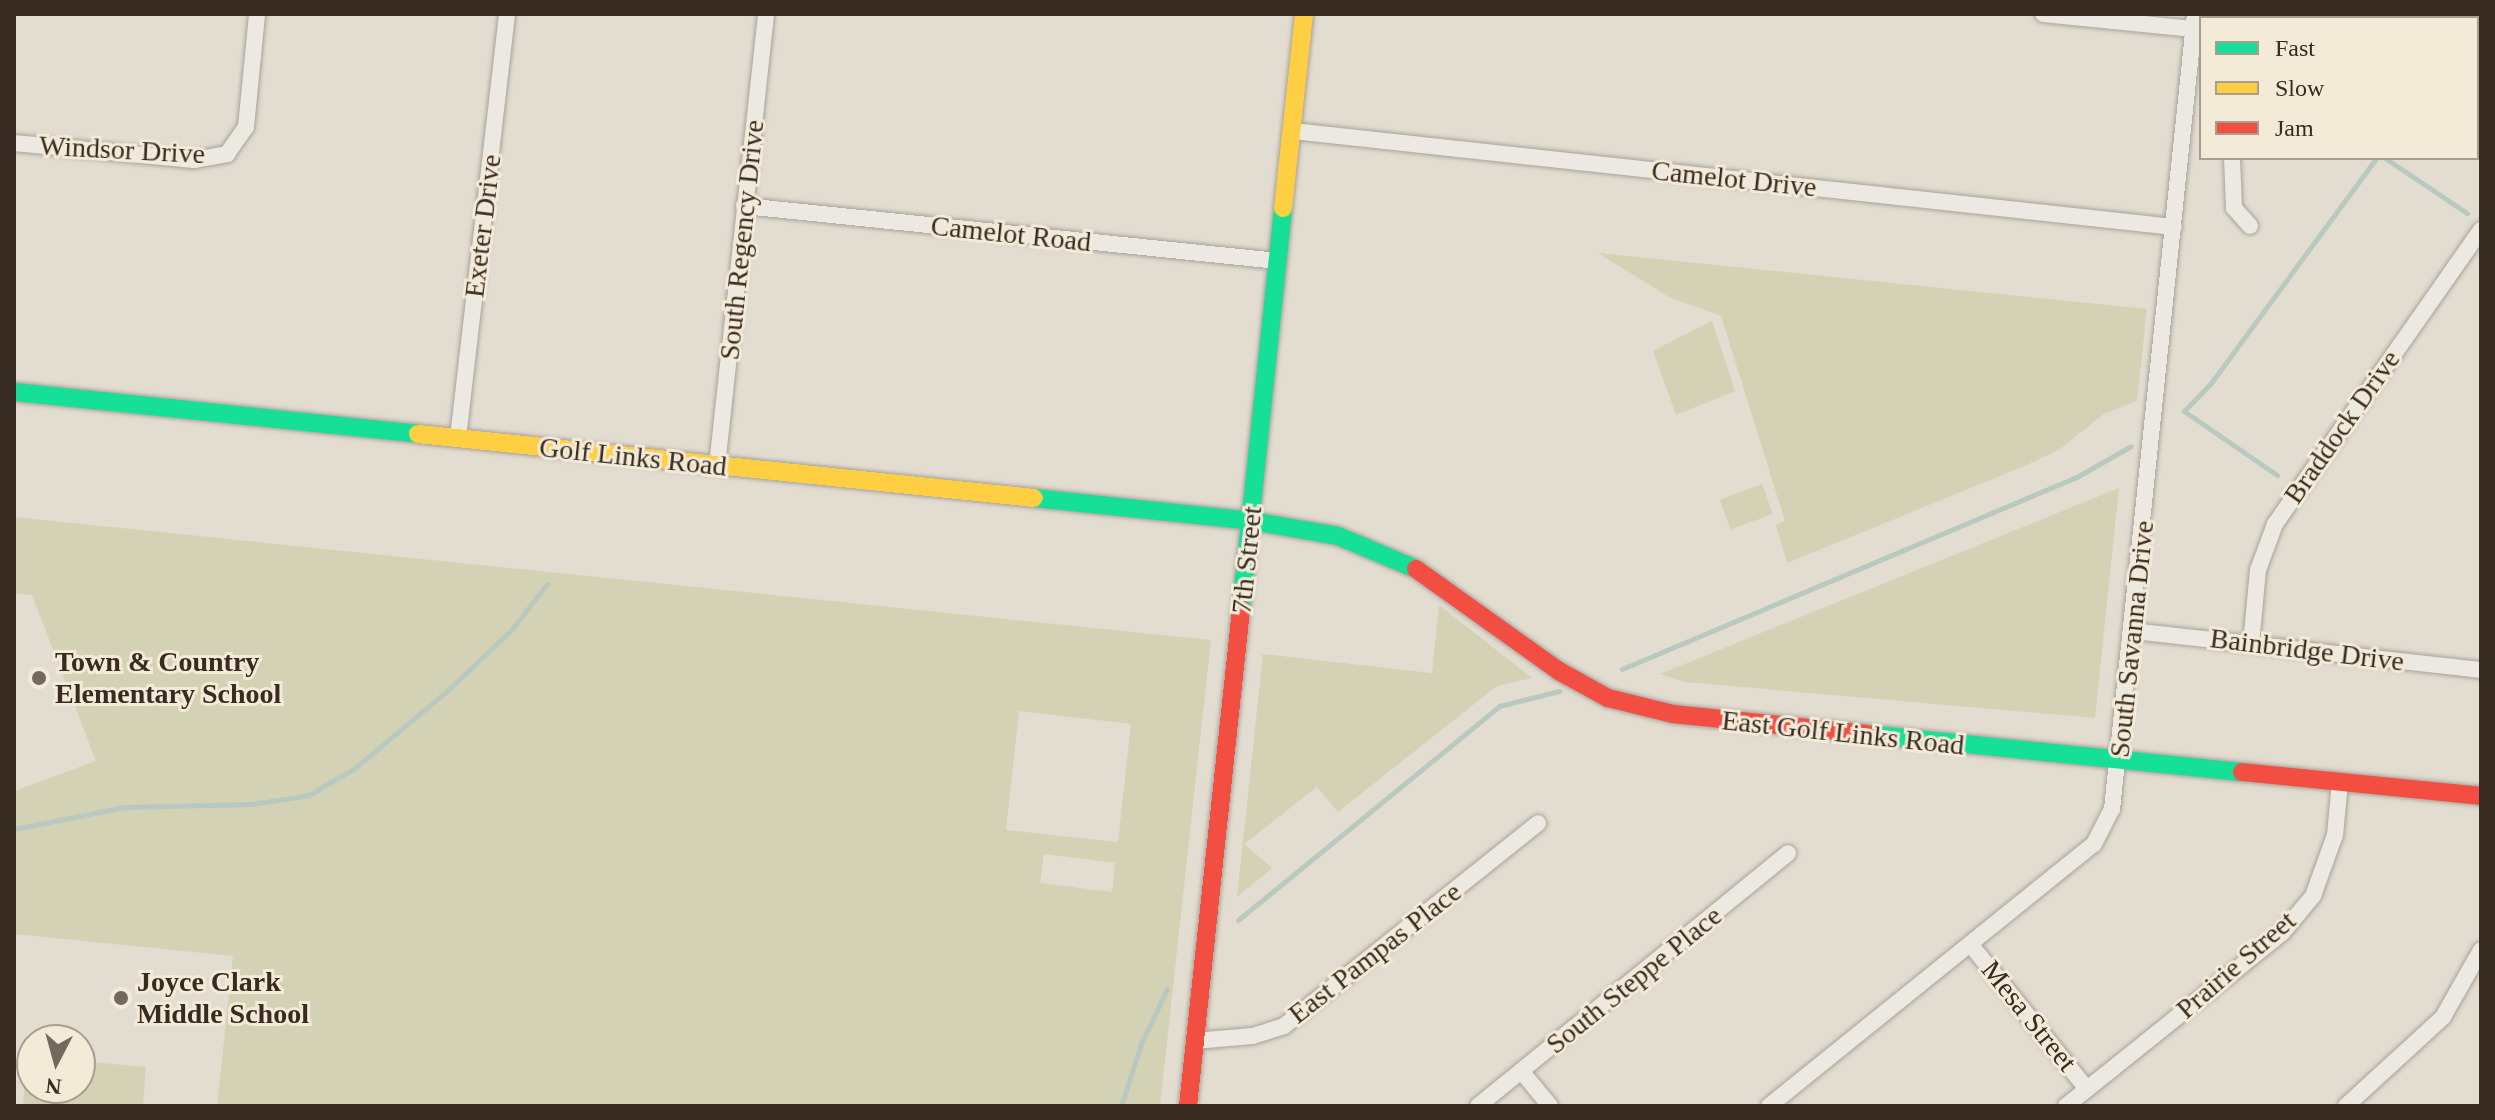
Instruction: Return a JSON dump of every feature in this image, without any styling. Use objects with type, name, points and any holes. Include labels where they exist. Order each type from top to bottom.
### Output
[{"type":"street","name":"Windsor Drive","points":[[14,143],[194,160],[227,154],[246,127],[257,14]]},
{"type":"street","name":"Exeter Drive","points":[[458,438],[507,14]]},
{"type":"street","name":"South Regency Drive","points":[[717,466],[766,14]]},
{"type":"street","name":"7th Street","points":[[1188,1106],[1304,14]]},
{"type":"street","points":[[2043,14],[2194,22]]},
{"type":"street","name":"South Savanna Drive","points":[[1769,1106],[2094,844],[2112,809],[2120,760],[2194,22]]},
{"type":"street","name":"Camelot Drive","points":[[1293,131],[2174,227]]},
{"type":"street","points":[[2232,160],[2234,208],[2250,226]]},
{"type":"street","name":"Camelot Road","points":[[744,206],[1278,261]]},
{"type":"street","name":"Braddock Drive","points":[[2251,644],[2258,570],[2275,524],[2481,230]]},
{"type":"street","name":"Golf Links Road","points":[[14,392],[1252,521]]},
{"type":"street","name":"East Golf Links Road","points":[[1252,521],[1338,536],[1404,560],[1559,671],[1608,698],[1673,714],[1785,729],[2481,796]]},
{"type":"street","name":"Bainbridge Drive","points":[[2133,631],[2481,670]]},
{"type":"street","name":"Prairie Street","points":[[2066,1106],[2282,933],[2313,896],[2335,835],[2340,782]]},
{"type":"street","name":"East Pampas Place","points":[[1194,1041],[1253,1036],[1284,1026],[1538,823]]},
{"type":"street","name":"South Steppe Place","points":[[1478,1106],[1788,853]]},
{"type":"street","name":"Mesa Street","points":[[1970,944],[2087,1089]]},
{"type":"street","points":[[2346,1106],[2443,1017],[2481,950]]},
{"type":"street","points":[[1522,1072],[1550,1106]]},
{"type":"green space","points":[[1598,253],[2147,309],[2137,401],[2104,414],[2060,449],[2027,465],[1787,563],[1776,525],[1785,521],[1721,316],[1669,297]]},
{"type":"green space","points":[[1712,321],[1735,391],[1676,415],[1653,351]]},
{"type":"green space","points":[[1762,484],[1773,514],[1731,529],[1720,499]]},
{"type":"green space","points":[[2119,488],[2095,718],[1685,682],[1660,674]]},
{"type":"green space","points":[[14,517],[1211,640],[1160,1106],[217,1106],[233,956],[14,934],[14,791],[96,761],[32,595],[14,593]],"holes":[[[1019,711],[1131,724],[1118,842],[1006,830]],[[1044,854],[1115,863],[1112,892],[1040,883]]]},
{"type":"green space","points":[[1439,605],[1532,678],[1497,686],[1338,812],[1317,787],[1244,844],[1272,868],[1237,897],[1263,654],[1432,673]]},
{"type":"green space","points":[[96,1062],[146,1067],[143,1106],[23,1106],[96,1104]]},
{"type":"waterway","points":[[2277,475],[2184,411],[2211,383],[2375,160]]},
{"type":"waterway","points":[[2388,160],[2467,213]]},
{"type":"waterway","points":[[1622,669],[2075,478],[2131,446]]},
{"type":"waterway","points":[[14,829],[125,807],[252,804],[309,795],[355,768],[448,690],[512,629],[547,584]]},
{"type":"waterway","points":[[1238,920],[1499,706],[1559,691]]},
{"type":"waterway","points":[[1121,1106],[1141,1044],[1167,989]]},
{"type":"traffic: fast","points":[[1241,609],[1283,208]]},
{"type":"traffic: fast","points":[[14,392],[418,434]]},
{"type":"traffic: fast","points":[[1034,498],[1252,521],[1338,536],[1416,569]]},
{"type":"traffic: fast","points":[[1867,734],[2242,772]]},
{"type":"traffic: slow","points":[[1283,208],[1304,14]]},
{"type":"traffic: slow","points":[[418,434],[1034,498]]},
{"type":"traffic: jam","points":[[1416,569],[1559,671],[1608,698],[1673,714],[1867,734]]},
{"type":"traffic: jam","points":[[1188,1106],[1241,609]]},
{"type":"traffic: jam","points":[[2242,772],[2481,796]]},
{"type":"place","name":"Town & Country Elementary School","points":[[39,678]]},
{"type":"place","name":"Joyce Clark Middle School","points":[[121,998]]}]
